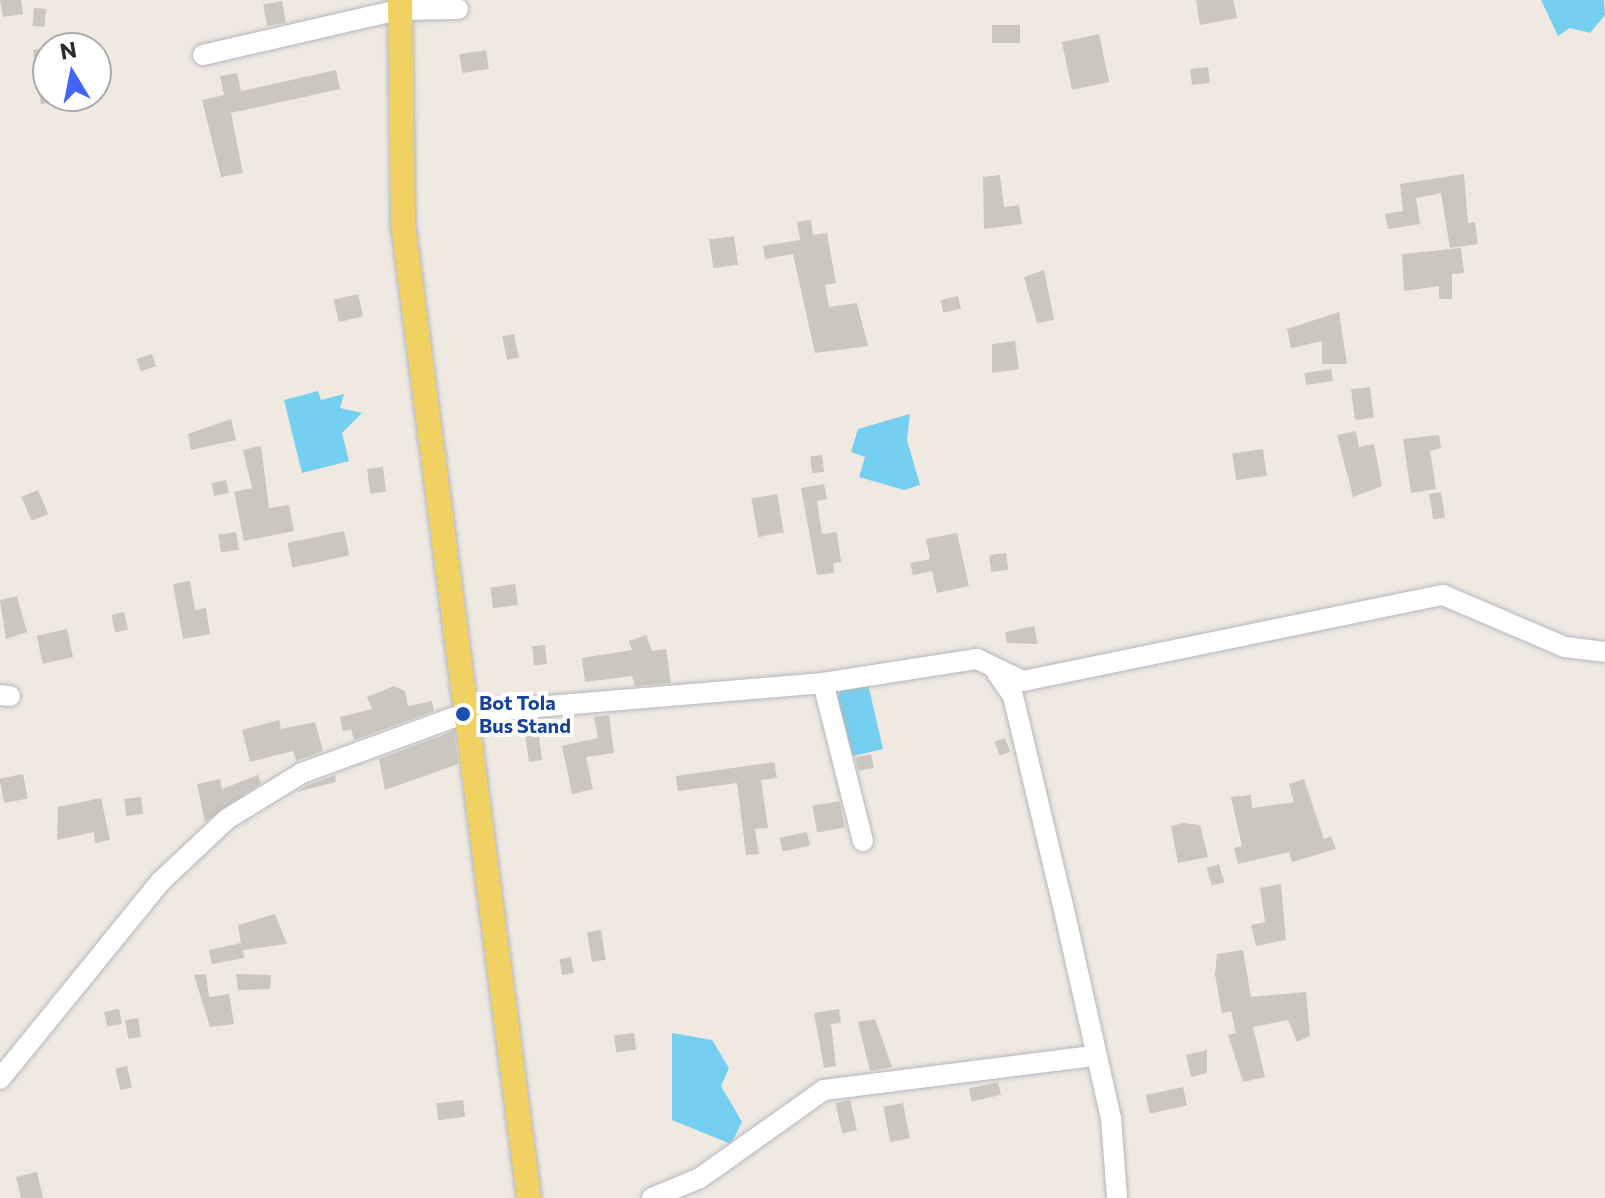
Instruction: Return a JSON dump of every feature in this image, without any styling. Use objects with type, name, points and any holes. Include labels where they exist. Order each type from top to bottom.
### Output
[{"type":"main road","points":[[399,5],[403,224],[529,1198]]},
{"type":"street","points":[[203,55],[399,5],[458,9]]},
{"type":"street","points":[[997,673],[1036,679],[1443,595],[1565,647],[1605,652]]},
{"type":"street","points":[[0,1079],[161,881],[227,819],[302,773],[466,713],[823,683],[977,659],[997,673],[1013,696],[1093,1056],[1111,1118],[1117,1198]]},
{"type":"street","points":[[823,683],[863,841]]},
{"type":"street","points":[[652,1198],[700,1178],[824,1090],[1093,1056]]},
{"type":"water","points":[[1541,0],[1604,0],[1605,15],[1590,33],[1570,28],[1558,36]]},
{"type":"water","points":[[318,391],[321,400],[344,394],[340,408],[362,413],[342,433],[349,461],[302,473],[284,400]]},
{"type":"water","points":[[910,414],[907,440],[920,485],[904,490],[859,477],[865,457],[851,452],[858,429]]},
{"type":"water","points":[[868,684],[883,749],[853,756],[838,698],[840,691]]},
{"type":"water","points":[[672,1033],[712,1040],[729,1068],[721,1086],[742,1122],[731,1144],[672,1120]]},
{"type":"building","points":[[0,0],[21,0],[23,14],[3,17]]},
{"type":"building","points":[[1196,0],[1233,0],[1237,18],[1200,25]]},
{"type":"building","points":[[282,1],[286,23],[267,26],[263,4]]},
{"type":"building","points":[[34,8],[46,9],[44,27],[32,26]]},
{"type":"building","points":[[992,25],[1020,25],[1020,43],[992,43]]},
{"type":"building","points":[[1099,34],[1109,82],[1072,90],[1062,42]]},
{"type":"building","points":[[486,50],[489,69],[462,73],[459,54]]},
{"type":"building","points":[[1208,67],[1210,83],[1192,85],[1190,69]]},
{"type":"building","points":[[336,70],[340,89],[231,113],[243,173],[221,177],[202,100],[224,95],[220,76],[237,73],[241,91]]},
{"type":"building","points":[[1464,174],[1468,223],[1475,222],[1478,244],[1450,248],[1441,193],[1416,198],[1420,224],[1388,229],[1385,214],[1403,211],[1400,184]]},
{"type":"building","points":[[1000,175],[1004,207],[1019,205],[1022,224],[984,229],[983,177]]},
{"type":"building","points":[[811,220],[813,235],[827,233],[836,283],[825,285],[829,307],[857,303],[868,346],[815,353],[793,254],[765,259],[763,246],[800,240],[797,222]]},
{"type":"building","points":[[734,236],[738,265],[713,268],[709,239]]},
{"type":"building","points":[[1461,248],[1464,273],[1452,274],[1452,299],[1439,299],[1439,286],[1404,291],[1402,254]]},
{"type":"building","points":[[1044,270],[1054,320],[1037,323],[1024,277]]},
{"type":"building","points":[[358,294],[363,316],[339,322],[334,300]]},
{"type":"building","points":[[958,296],[961,309],[943,313],[940,300]]},
{"type":"building","points":[[1339,312],[1347,364],[1322,364],[1322,341],[1291,348],[1287,329]]},
{"type":"building","points":[[514,334],[519,357],[507,360],[502,336]]},
{"type":"building","points":[[1015,341],[1019,369],[992,373],[992,344]]},
{"type":"building","points":[[152,354],[156,366],[141,371],[137,359]]},
{"type":"building","points":[[1331,369],[1333,381],[1306,385],[1304,373]]},
{"type":"building","points":[[1370,387],[1374,418],[1355,420],[1351,389]]},
{"type":"building","points":[[231,419],[236,440],[191,450],[188,434]]},
{"type":"building","points":[[1356,431],[1359,447],[1374,444],[1382,486],[1353,497],[1337,435]]},
{"type":"building","points":[[1439,435],[1441,448],[1430,451],[1436,489],[1411,493],[1403,439]]},
{"type":"building","points":[[261,446],[269,508],[289,505],[294,531],[244,541],[234,492],[252,488],[243,450]]},
{"type":"building","points":[[1263,449],[1267,476],[1236,480],[1232,453]]},
{"type":"building","points":[[822,455],[824,472],[812,473],[810,456]]},
{"type":"building","points":[[383,467],[386,492],[370,494],[367,469]]},
{"type":"building","points":[[226,480],[229,493],[214,496],[211,483]]},
{"type":"building","points":[[824,484],[827,499],[817,501],[822,534],[837,532],[841,562],[833,563],[834,573],[817,575],[801,488]]},
{"type":"building","points":[[38,490],[48,514],[32,521],[21,497]]},
{"type":"building","points":[[1441,492],[1445,518],[1433,520],[1429,494]]},
{"type":"building","points":[[777,494],[784,532],[758,537],[751,499]]},
{"type":"building","points":[[344,531],[349,555],[292,568],[287,543]]},
{"type":"building","points":[[236,532],[239,550],[221,553],[218,535]]},
{"type":"building","points":[[957,533],[969,586],[937,593],[932,571],[913,575],[910,563],[930,559],[926,539]]},
{"type":"building","points":[[1006,553],[1008,570],[991,572],[989,555]]},
{"type":"building","points":[[190,581],[195,610],[206,608],[210,634],[183,639],[173,584]]},
{"type":"building","points":[[515,584],[518,605],[493,608],[490,587]]},
{"type":"building","points":[[17,596],[27,632],[6,639],[0,600]]},
{"type":"building","points":[[124,612],[128,630],[115,632],[111,615]]},
{"type":"building","points":[[1034,626],[1038,644],[1007,643],[1005,632]]},
{"type":"building","points":[[67,629],[73,657],[43,664],[37,635]]},
{"type":"building","points":[[646,635],[652,651],[666,649],[671,683],[635,686],[632,676],[585,682],[582,658],[632,650],[629,641]]},
{"type":"building","points":[[545,645],[547,664],[534,665],[532,646]]},
{"type":"building","points":[[394,686],[405,691],[408,706],[432,701],[434,711],[354,740],[351,729],[343,731],[340,717],[372,709],[367,697]]},
{"type":"building","points":[[609,715],[614,753],[586,757],[593,789],[572,794],[562,746],[598,738],[594,717]]},
{"type":"building","points":[[279,720],[281,729],[315,722],[323,751],[296,761],[293,751],[250,762],[242,730]]},
{"type":"building","points":[[537,720],[542,760],[529,762],[524,728],[506,730],[505,723]]},
{"type":"building","points":[[454,731],[458,764],[385,790],[379,759]]},
{"type":"building","points":[[1005,738],[1010,752],[1000,756],[995,742]]},
{"type":"building","points":[[871,754],[874,768],[858,771],[855,757]]},
{"type":"building","points":[[774,762],[777,778],[761,780],[768,828],[755,829],[759,854],[746,855],[737,783],[678,791],[676,776]]},
{"type":"building","points":[[23,774],[28,799],[4,803],[0,778]]},
{"type":"building","points":[[258,775],[261,783],[205,822],[197,784],[220,779],[222,789]]},
{"type":"building","points":[[335,775],[336,782],[296,792],[308,785]]},
{"type":"building","points":[[1304,779],[1324,839],[1331,836],[1336,849],[1292,862],[1289,852],[1238,864],[1234,848],[1242,846],[1231,797],[1251,795],[1252,808],[1294,802],[1289,784]]},
{"type":"building","points":[[141,797],[143,814],[126,816],[124,799]]},
{"type":"building","points":[[101,798],[110,840],[95,843],[94,832],[57,840],[58,807]]},
{"type":"building","points":[[840,801],[845,828],[817,832],[812,806]]},
{"type":"building","points":[[1184,823],[1200,825],[1208,857],[1178,863],[1171,826]]},
{"type":"building","points":[[807,832],[810,846],[783,852],[780,838]]},
{"type":"building","points":[[1219,864],[1224,882],[1212,886],[1207,868]]},
{"type":"building","points":[[1281,884],[1286,940],[1256,946],[1251,925],[1265,922],[1260,888]]},
{"type":"building","points":[[275,914],[287,944],[243,950],[244,958],[212,964],[209,950],[241,943],[238,925]]},
{"type":"building","points":[[601,930],[606,960],[592,962],[587,932]]},
{"type":"building","points":[[1243,950],[1251,997],[1306,992],[1310,1036],[1297,1042],[1288,1020],[1253,1027],[1265,1077],[1243,1082],[1228,1035],[1236,1033],[1231,1011],[1222,1013],[1215,975],[1217,954]]},
{"type":"building","points":[[571,957],[574,973],[562,975],[559,959]]},
{"type":"building","points":[[206,974],[209,997],[229,994],[234,1024],[210,1027],[194,975]]},
{"type":"building","points":[[236,974],[271,975],[270,989],[238,990]]},
{"type":"building","points":[[119,1009],[122,1024],[107,1027],[104,1012]]},
{"type":"building","points":[[839,1009],[841,1023],[831,1024],[836,1066],[824,1068],[814,1013]]},
{"type":"building","points":[[138,1018],[141,1037],[128,1039],[125,1020]]},
{"type":"building","points":[[875,1019],[892,1067],[870,1071],[858,1022]]},
{"type":"building","points":[[634,1033],[636,1050],[616,1052],[614,1035]]},
{"type":"building","points":[[1207,1050],[1207,1073],[1191,1077],[1186,1055]]},
{"type":"building","points":[[127,1066],[132,1087],[120,1090],[115,1069]]},
{"type":"building","points":[[998,1082],[1001,1095],[972,1101],[969,1089]]},
{"type":"building","points":[[1183,1087],[1187,1106],[1150,1113],[1146,1095]]},
{"type":"building","points":[[463,1100],[465,1117],[438,1120],[436,1103]]},
{"type":"building","points":[[850,1100],[857,1130],[842,1134],[835,1103]]},
{"type":"building","points":[[903,1103],[910,1138],[890,1142],[883,1107]]},
{"type":"building","points":[[37,1172],[43,1198],[21,1198],[16,1177]]},
{"type":"place","name":"Bot Tola Bus Stand","points":[[463,714]]}]
